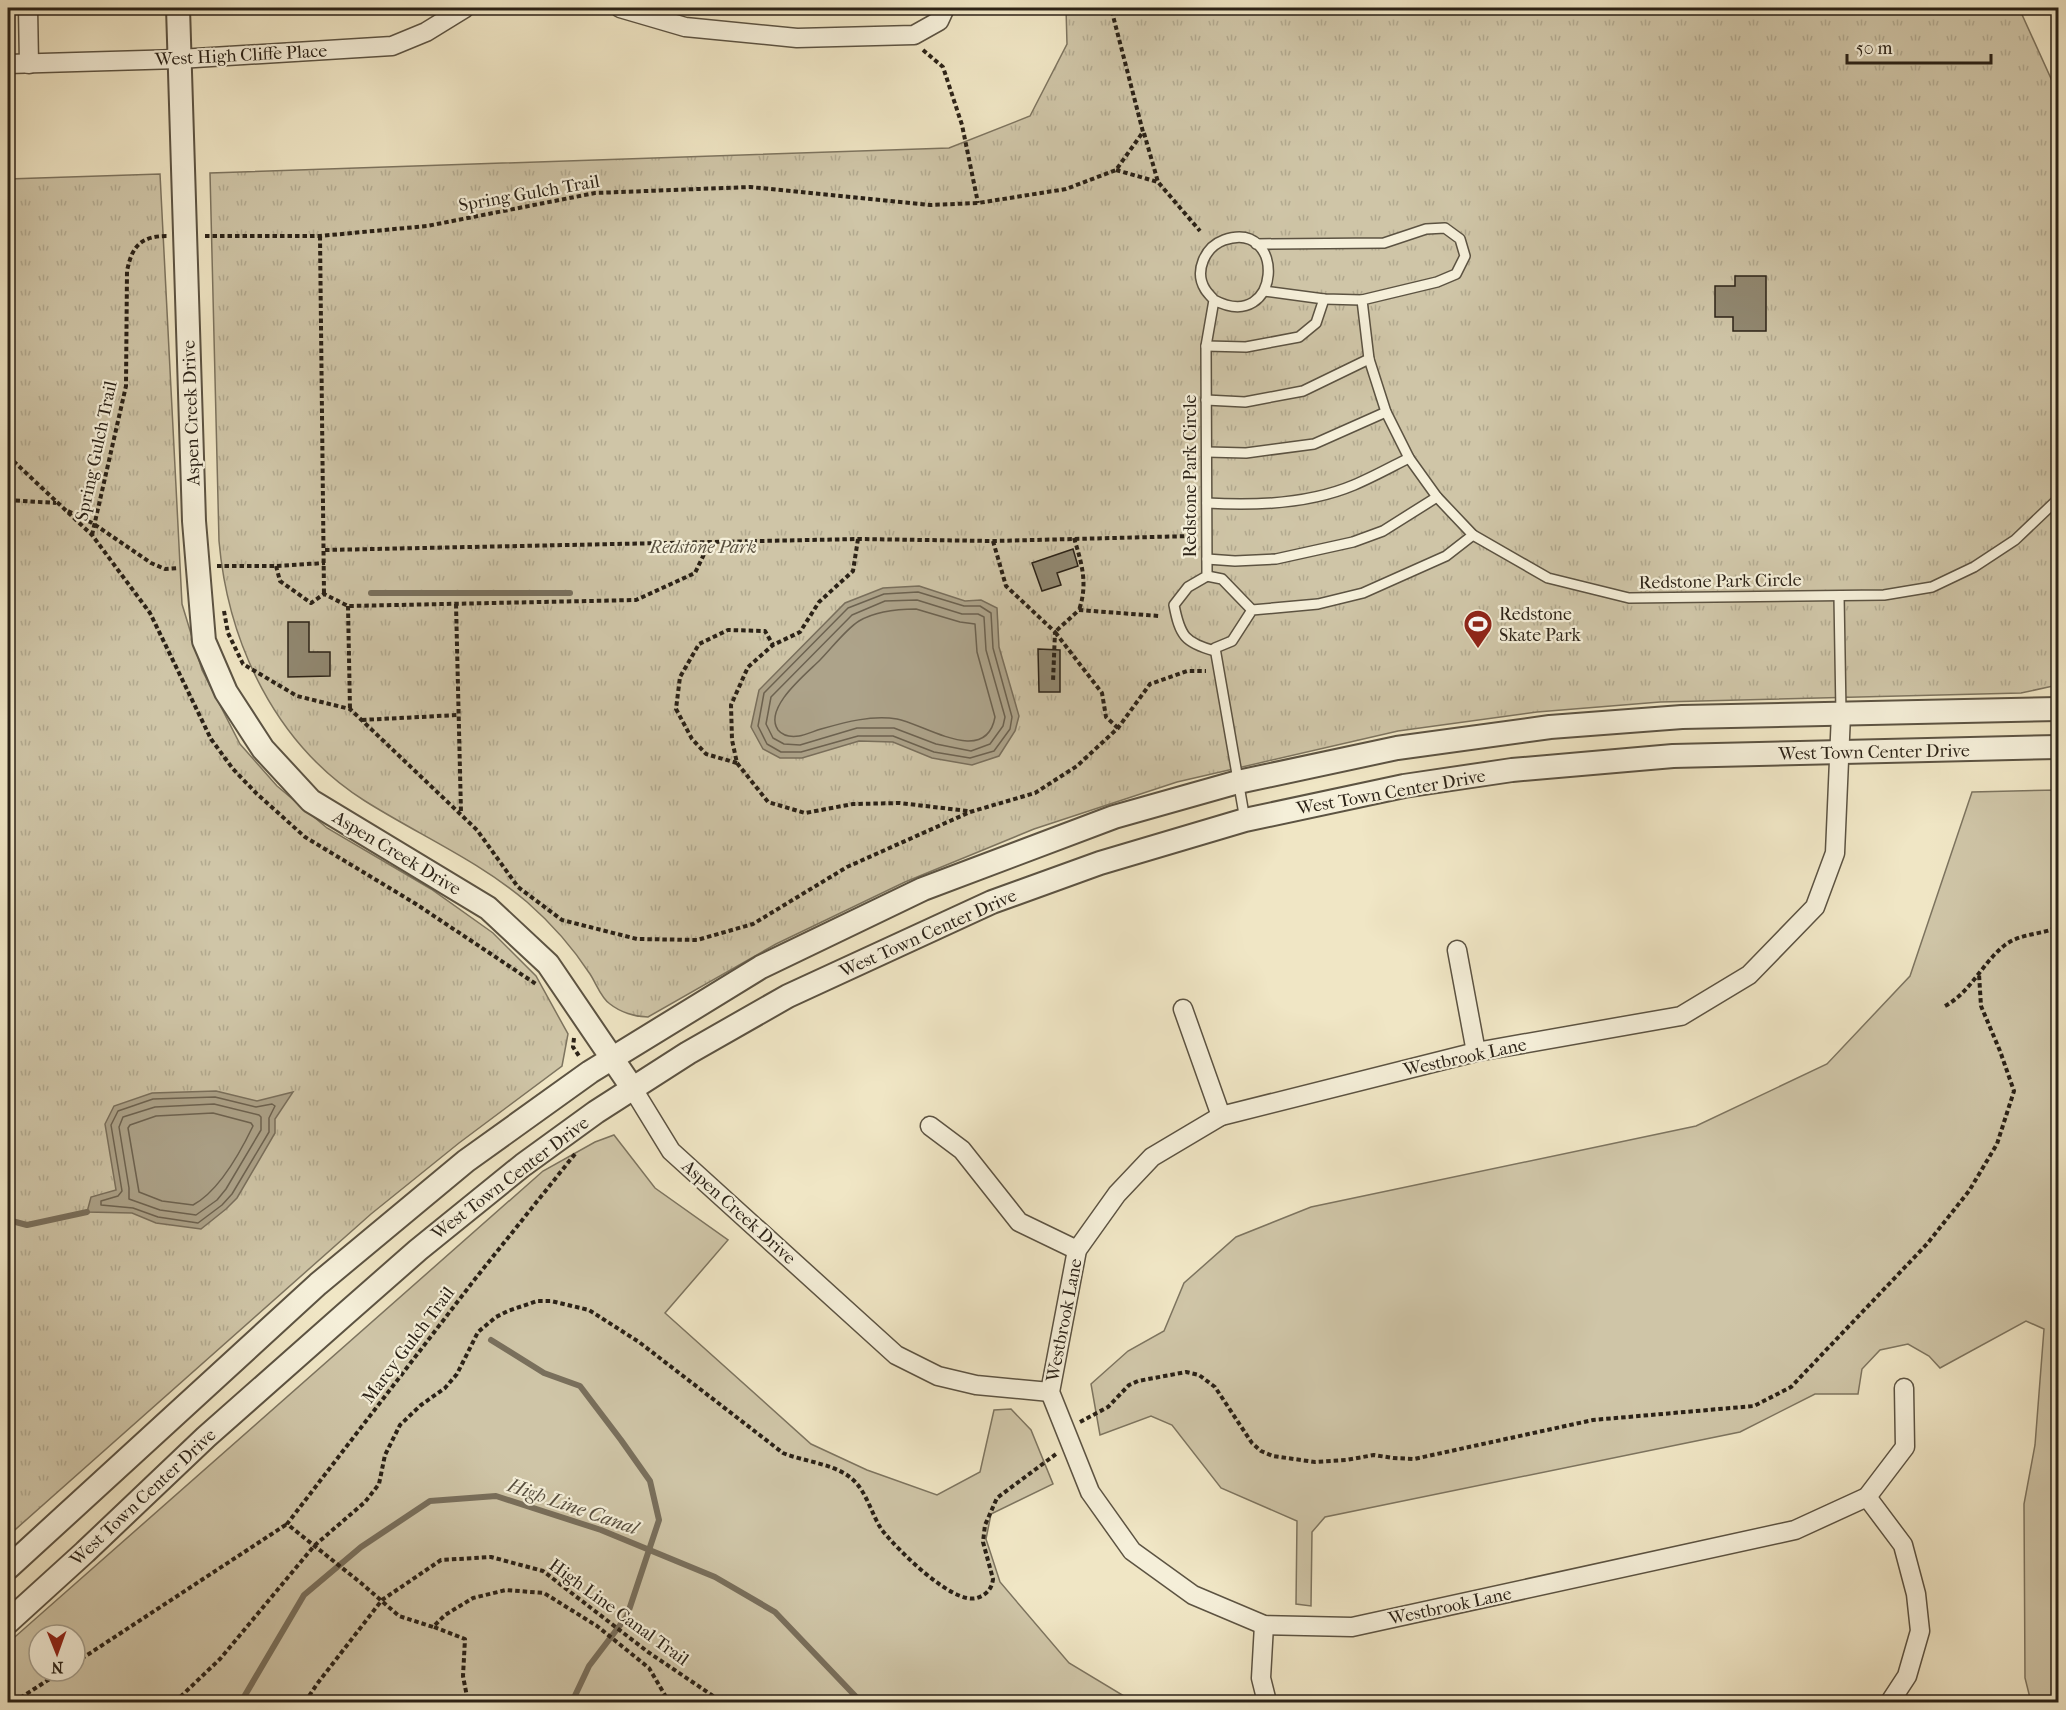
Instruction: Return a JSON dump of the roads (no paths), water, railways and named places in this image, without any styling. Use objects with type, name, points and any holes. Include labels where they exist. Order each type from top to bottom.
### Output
[{"type":"street","points":[[28,8],[29,64]]},
{"type":"street","name":"Aspen Creek Drive","points":[[178,8],[197,567],[204,641],[226,692],[263,749],[311,801],[488,908],[548,964],[633,1089],[671,1151],[896,1355],[938,1376],[976,1385],[1050,1392]]},
{"type":"street","name":"West High Cliffe Place","points":[[8,64],[179,59],[392,46],[426,32],[465,8]]},
{"type":"street","points":[[620,8],[685,27],[797,38],[914,35],[939,21],[945,8]]},
{"type":"street","name":"West Town Center Drive","points":[[8,1568],[318,1284],[466,1161],[612,1058],[760,967],[923,889],[1114,817],[1238,782],[1397,748],[1550,726],[1682,717],[2058,709]]},
{"type":"street","name":"Westbrook Lane","points":[[1841,714],[1835,853],[1815,908],[1749,975],[1681,1016],[1476,1052],[1221,1116],[1152,1157],[1117,1194],[1077,1250],[1050,1392],[1090,1492],[1132,1551],[1193,1595],[1264,1625],[1352,1627],[1795,1530],[1867,1497],[1905,1447],[1904,1388]]},
{"type":"street","name":"West Town Center Drive","points":[[9,1616],[85,1552],[206,1437],[418,1250],[523,1165],[596,1112],[688,1053],[788,996],[992,902],[1100,863],[1245,820],[1404,786],[1512,770],[1673,756],[2058,747]]},
{"type":"street","points":[[1457,950],[1476,1052]]},
{"type":"street","points":[[1183,1009],[1221,1116]]},
{"type":"street","points":[[930,1126],[962,1150],[1019,1222],[1077,1250]]},
{"type":"street","points":[[1867,1497],[1903,1545],[1916,1593],[1920,1631],[1907,1676],[1890,1702]]},
{"type":"street","points":[[1264,1625],[1261,1678],[1268,1702]]},
{"type":"lane","points":[[1256,244],[1384,243],[1426,229],[1445,228],[1460,239],[1465,256],[1456,274],[1437,282],[1362,300],[1324,299],[1264,291]]},
{"type":"lane","points":[[1232,237],[1245,238],[1256,244],[1268,261],[1270,274],[1264,291],[1244,306],[1225,305],[1214,300],[1204,288],[1200,271],[1205,254],[1216,243],[1232,237]]},
{"type":"lane","points":[[1206,346],[1246,347],[1299,337],[1316,323],[1324,299]]},
{"type":"lane","name":"Redstone Park Circle","points":[[1214,300],[1206,346],[1207,576],[1188,587],[1174,605],[1178,625],[1193,645],[1215,651]]},
{"type":"lane","name":"Redstone Park Circle","points":[[1362,300],[1369,359],[1386,412],[1409,458],[1437,497],[1473,535],[1548,578],[1629,598],[1884,595],[1932,587],[1974,567],[2007,545],[2058,498]]},
{"type":"lane","points":[[1206,400],[1245,402],[1303,391],[1369,359]]},
{"type":"lane","points":[[1207,452],[1246,453],[1314,444],[1386,412]]},
{"type":"lane","points":[[1207,503],[1243,506],[1320,496],[1354,485],[1409,458]]},
{"type":"lane","points":[[1207,559],[1235,561],[1276,559],[1353,542],[1383,531],[1437,497]]},
{"type":"lane","points":[[1252,610],[1318,604],[1363,593],[1446,556],[1473,535]]},
{"type":"lane","points":[[1207,576],[1222,579],[1252,610]]},
{"type":"lane","points":[[1839,596],[1841,714]]},
{"type":"lane","points":[[1245,820],[1215,648],[1232,641],[1252,610]]},
{"type":"water","points":[[919,586],[965,601],[981,600],[997,608],[999,647],[1019,716],[1015,731],[999,756],[972,765],[932,758],[893,742],[859,741],[802,758],[780,758],[763,749],[751,727],[759,690],[845,603],[883,588]]},
{"type":"water","points":[[216,1091],[257,1101],[293,1092],[275,1119],[275,1133],[237,1198],[226,1209],[201,1229],[156,1223],[132,1213],[87,1212],[91,1197],[116,1190],[105,1124],[114,1106],[152,1093]]},
{"type":"waterway","points":[[371,593],[570,593]]},
{"type":"waterway","points":[[8,1220],[27,1225],[87,1212]]},
{"type":"waterway","points":[[491,1340],[544,1373],[580,1386],[650,1481],[659,1520],[627,1616],[589,1666],[572,1702]]},
{"type":"waterway","name":"High Line Canal","points":[[241,1702],[304,1595],[361,1547],[430,1501],[496,1496],[601,1530],[715,1577],[775,1612],[861,1702]]},
{"type":"place","name":"Redstone Skate Park","points":[[1478,650]]},
{"type":"park label","name":"Redstone Park","points":[[703,547]]}]
